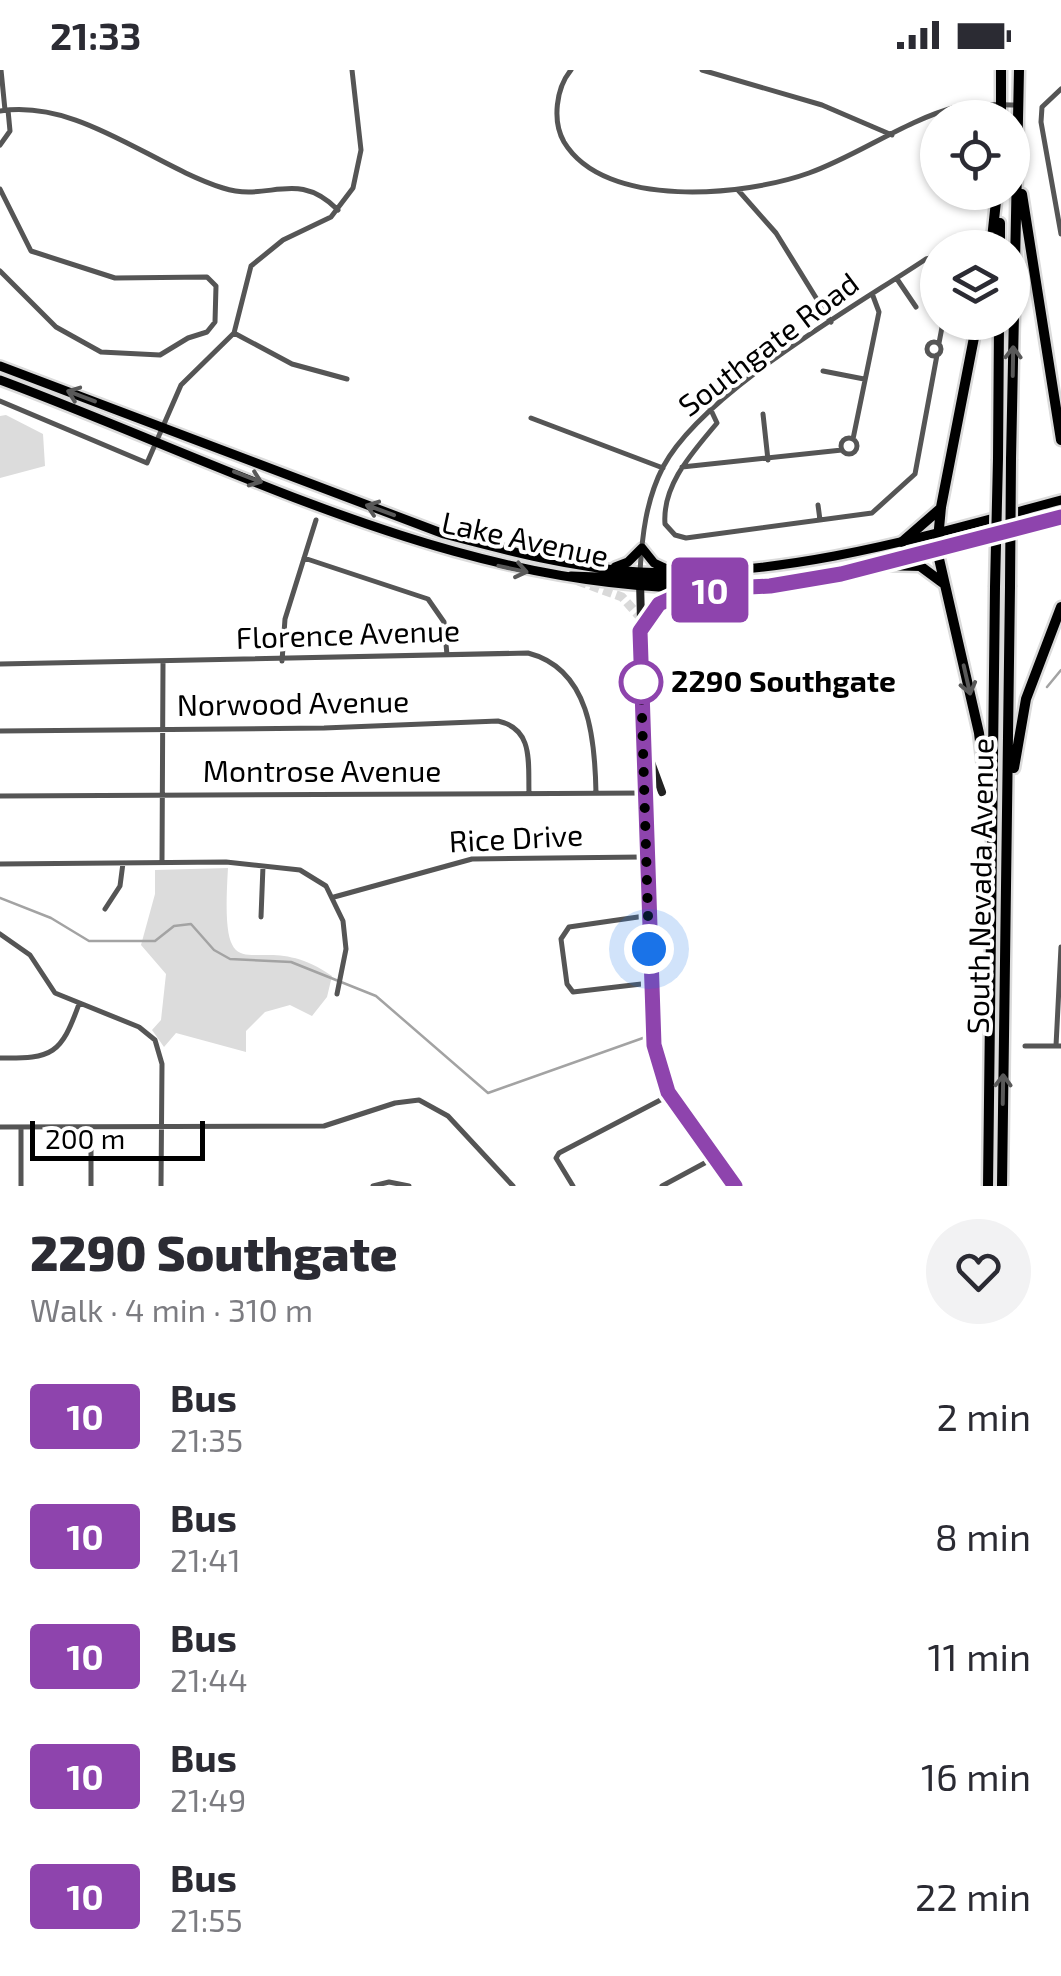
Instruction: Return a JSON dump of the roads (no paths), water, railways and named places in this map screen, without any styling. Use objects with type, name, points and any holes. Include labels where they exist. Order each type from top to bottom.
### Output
[{"type":"highway","points":[[1001,70],[1001,100]]},
{"type":"highway","points":[[1018,70],[1018,100]]},
{"type":"highway","name":"South Nevada Avenue","points":[[1002,1186],[1016,210]]},
{"type":"highway","points":[[1025,210],[1061,440]]},
{"type":"highway","points":[[973,340],[941,507],[938,550],[982,752],[992,901]]},
{"type":"highway","name":"South Nevada Avenue","points":[[988,1186],[1000,340]]},
{"type":"highway","points":[[902,542],[941,507]]},
{"type":"highway","points":[[880,565],[920,566],[945,585]]},
{"type":"highway","points":[[1008,824],[1026,698],[1061,607]]},
{"type":"main road","name":"Lake Avenue","points":[[0,366],[444,534],[506,551],[608,568],[640,580],[690,590],[770,586],[880,565],[1061,516]]},
{"type":"main road","name":"Lake Avenue","points":[[0,380],[442,550],[557,578],[640,580],[679,572],[752,568],[902,542],[1061,500]]},
{"type":"main road","points":[[608,568],[628,562],[642,548],[659,566],[679,572]]},
{"type":"main road","points":[[640,580],[703,581],[752,568]]},
{"type":"main road","points":[[640,631],[659,604],[690,590]]},
{"type":"street","points":[[0,145],[10,131],[1,70]]},
{"type":"street","points":[[0,401],[147,464],[181,385],[234,333],[252,266],[283,240],[317,225],[338,210],[354,188],[361,158],[352,70]]},
{"type":"street","points":[[571,70],[562,85],[557,122],[565,144],[580,162],[614,180],[647,188],[737,189],[810,173],[920,123]]},
{"type":"street","points":[[702,70],[822,105],[892,135]]},
{"type":"street","points":[[1061,89],[1041,110],[1061,234]]},
{"type":"street","points":[[4,110],[35,109],[59,115],[223,188],[311,189],[338,210]]},
{"type":"street","points":[[1052,186],[1061,184]]},
{"type":"street","points":[[0,189],[31,251],[115,278],[207,276],[216,286],[215,322],[208,332],[188,338],[160,355],[96,352],[56,328],[0,271]]},
{"type":"street","points":[[737,189],[776,233],[831,322]]},
{"type":"street","name":"Southgate Road","points":[[735,1186],[670,1094],[657,1059],[650,983],[640,631],[647,510],[663,468],[682,438],[710,408],[831,322],[920,266]]},
{"type":"street","points":[[897,279],[916,306]]},
{"type":"street","points":[[682,468],[842,450],[849,455],[856,452],[853,439],[879,312],[872,295]]},
{"type":"street","points":[[234,333],[292,364],[348,379]]},
{"type":"street","points":[[710,408],[717,423],[682,468],[665,512],[667,528],[686,538],[872,513],[915,474],[940,340]]},
{"type":"street","points":[[937,355],[930,355],[927,348],[932,342],[939,343]]},
{"type":"street","points":[[823,372],[865,380]]},
{"type":"street","points":[[763,414],[768,460]]},
{"type":"street","points":[[531,418],[663,468]]},
{"type":"street","points":[[910,432],[922,434]]},
{"type":"street","points":[[842,450],[844,440],[853,439]]},
{"type":"street","points":[[818,505],[820,520]]},
{"type":"street","points":[[736,519],[737,531]]},
{"type":"street","points":[[282,662],[282,627],[316,520]]},
{"type":"street","points":[[304,558],[428,599],[444,622],[448,654]]},
{"type":"street","name":"Florence Avenue","points":[[0,664],[282,662],[528,653],[563,670],[587,715],[596,793]]},
{"type":"street","points":[[162,862],[164,663]]},
{"type":"street","name":"Norwood Avenue","points":[[0,731],[498,721],[512,724],[525,739],[528,793]]},
{"type":"street","points":[[644,736],[652,775],[662,792]]},
{"type":"street","name":"Montrose Avenue","points":[[0,796],[644,793]]},
{"type":"street","name":"Rice Drive","points":[[334,897],[472,860],[645,857]]},
{"type":"street","points":[[106,908],[120,886],[123,863]]},
{"type":"street","points":[[0,864],[263,865],[309,874],[334,897],[346,941],[335,984],[337,994]]},
{"type":"street","points":[[40,864],[40,873]]},
{"type":"street","points":[[309,874],[314,864]]},
{"type":"street","points":[[261,917],[263,865]]},
{"type":"street","points":[[648,915],[569,927],[560,939],[567,984],[573,992],[650,983]]},
{"type":"street","points":[[0,934],[38,964],[51,989],[139,1027],[155,1040],[162,1059],[161,1186]]},
{"type":"street","points":[[1025,1046],[1059,1046],[1061,946]]},
{"type":"street","points":[[38,964],[46,958]]},
{"type":"street","points":[[0,1058],[33,1059],[55,1054],[68,1034],[79,1004]]},
{"type":"street","points":[[573,1186],[556,1158],[559,1153],[670,1094]]},
{"type":"street","points":[[0,1127],[332,1126],[394,1103],[419,1100],[448,1116],[513,1186]]},
{"type":"street","points":[[21,1127],[21,1186]]},
{"type":"street","points":[[91,1128],[91,1186]]},
{"type":"street","points":[[662,1186],[714,1158]]},
{"type":"street","points":[[372,1186],[390,1182],[409,1186]]},
{"type":"waterway","points":[[1047,687],[1061,670]]},
{"type":"waterway","points":[[0,898],[51,918],[89,941],[155,941],[174,926],[191,924],[214,950],[230,959],[291,962],[376,996],[488,1093],[643,1038]]},
{"type":"tunnel","points":[[578,581],[622,597],[640,617]]},
{"type":"place","name":"2290 Southgate","points":[[641,682]]}]
